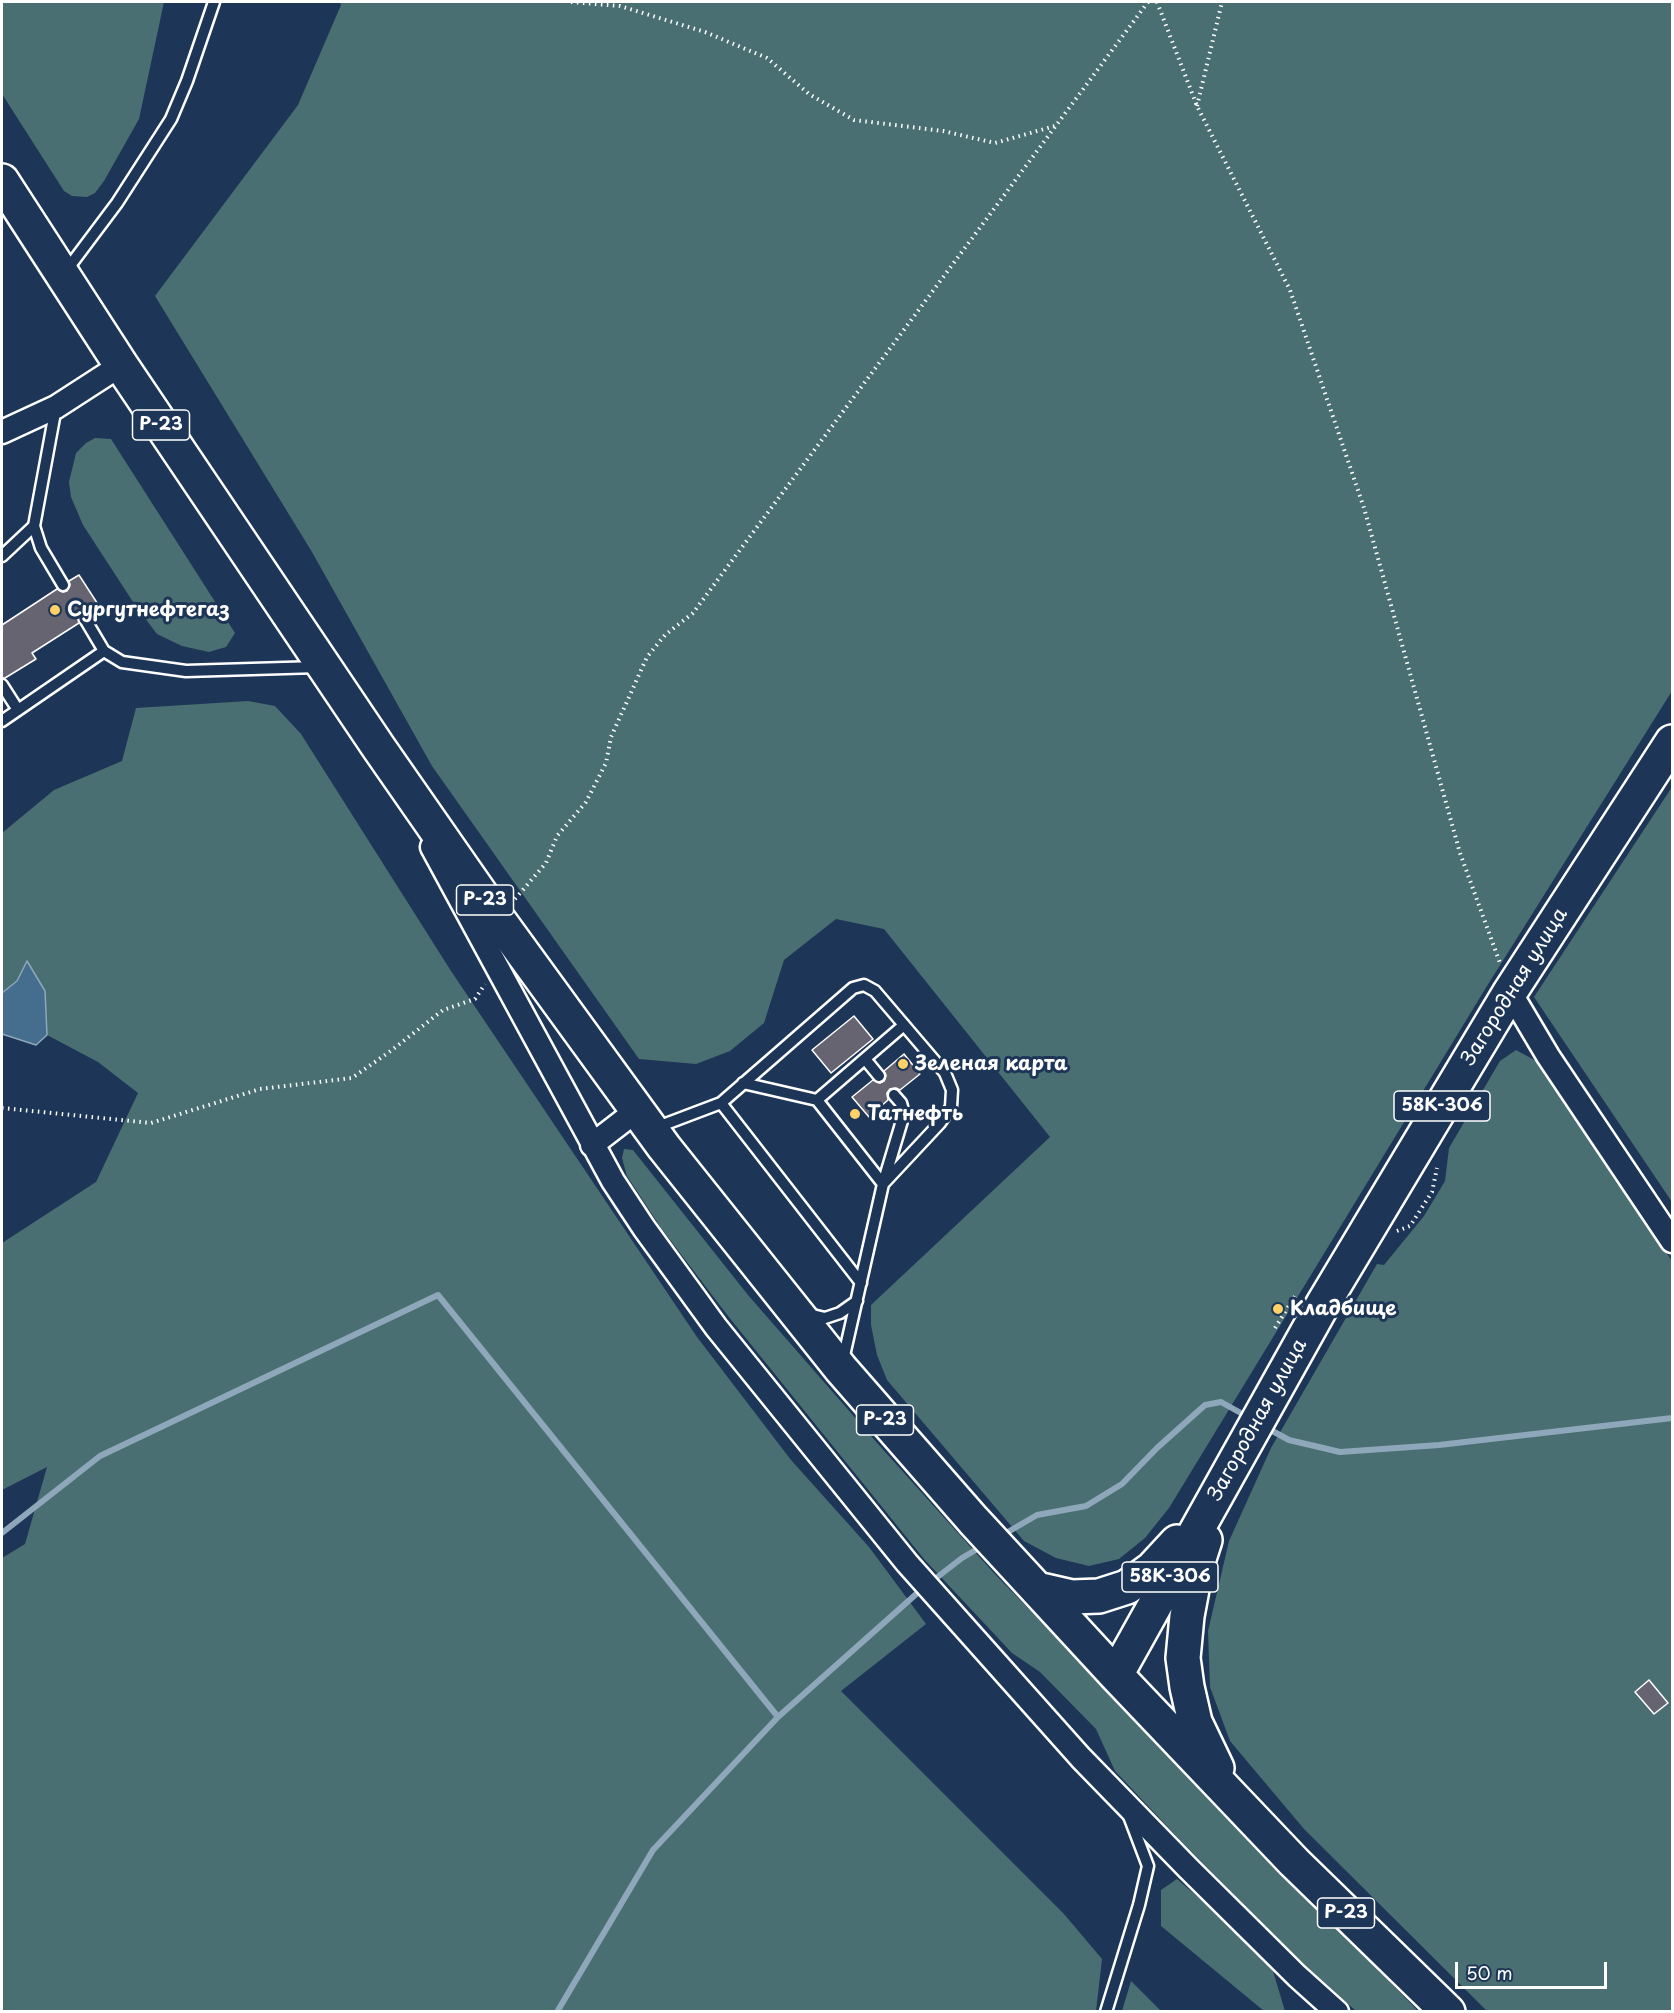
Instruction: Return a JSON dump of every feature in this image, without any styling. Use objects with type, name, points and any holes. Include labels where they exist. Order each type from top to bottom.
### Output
[{"type":"highway","name":"Р-23","points":[[2,181],[121,365],[379,748],[498,919],[643,1120],[841,1369],[992,1541],[1294,1862],[1448,2012]]},
{"type":"highway","name":"Загородная улица","points":[[1116,1675],[1323,1304],[1510,992],[1672,742]]},
{"type":"highway","points":[[1036,1588],[1072,1597],[1099,1596],[1127,1587],[1152,1569],[1182,1538],[1225,1479]]},
{"type":"highway","points":[[1225,1479],[1196,1568],[1186,1616],[1183,1658],[1195,1722],[1212,1760],[1246,1812]]},
{"type":"street","points":[[2,432],[56,407],[121,365]]},
{"type":"street","points":[[379,748],[612,1181],[716,1327],[907,1563],[1081,1758],[1238,1918],[1337,2012]]},
{"type":"street","points":[[1510,992],[1548,1056],[1672,1241]]},
{"type":"street","points":[[592,1145],[643,1120]]},
{"type":"lane","points":[[63,277],[117,203],[171,119],[187,81],[214,2]]},
{"type":"lane","points":[[56,407],[34,526],[41,548],[63,585]]},
{"type":"lane","points":[[2,556],[34,526]]},
{"type":"lane","points":[[85,619],[104,651],[122,662],[186,671],[324,667]]},
{"type":"lane","points":[[2,721],[104,651]]},
{"type":"lane","points":[[2,685],[18,710]]},
{"type":"lane","points":[[643,1120],[721,1103],[852,988],[864,985],[875,991],[945,1073],[952,1090],[951,1107],[940,1123],[883,1184]]},
{"type":"lane","points":[[817,1100],[904,1025]]},
{"type":"lane","points":[[865,1059],[879,1076]]},
{"type":"lane","points":[[743,1083],[817,1100],[883,1184]]},
{"type":"lane","points":[[841,1369],[883,1184],[904,1114],[901,1103],[894,1095]]},
{"type":"lane","points":[[721,1103],[861,1283]]},
{"type":"lane","points":[[791,1307],[825,1318],[840,1313],[857,1301]]},
{"type":"lane","points":[[1106,2012],[1139,1905],[1148,1866],[1123,1802]]},
{"type":"path","points":[[571,2],[620,6],[705,32],[766,58],[809,94],[854,120],[943,131],[995,143],[1055,126]]},
{"type":"path","points":[[498,919],[546,863],[557,836],[586,802],[606,763],[611,737],[647,657],[665,635],[693,613],[1148,2]]},
{"type":"path","points":[[1157,2],[1197,106],[1290,290],[1364,508],[1460,853],[1510,992]]},
{"type":"path","points":[[1197,106],[1222,2]]},
{"type":"path","points":[[2,1108],[151,1123],[260,1089],[352,1078],[393,1050],[443,1010],[475,999],[496,967]]},
{"type":"green space","points":[[2,2],[164,2],[139,119],[104,181],[95,193],[87,197],[72,196],[64,191],[2,94]]},
{"type":"green space","points":[[340,2],[1672,2],[1672,691],[1487,986],[1169,1508],[1145,1538],[1119,1559],[1089,1566],[1056,1558],[1024,1541],[887,1380],[877,1355],[871,1325],[871,1305],[1050,1137],[884,929],[836,919],[784,960],[764,1023],[730,1051],[696,1064],[639,1059],[432,766],[312,552],[155,296],[298,105],[341,5]]},
{"type":"green space","points":[[95,438],[111,439],[235,633],[226,647],[209,652],[182,646],[157,634],[135,605],[83,525],[71,497],[69,482],[76,453]]},
{"type":"green space","points":[[248,701],[275,706],[301,734],[451,971],[697,1337],[791,1460],[869,1547],[926,1624],[841,1691],[1064,1914],[1102,1959],[1096,2011],[2,2011],[2,1558],[25,1544],[47,1467],[2,1490],[2,1243],[96,1182],[138,1093],[98,1062],[47,1035],[46,1025],[24,967],[17,981],[2,993],[2,833],[54,790],[122,761],[136,708]]},
{"type":"green space","points":[[1672,787],[1672,1202],[1534,997]]},
{"type":"green space","points":[[1516,1050],[1538,1062],[1672,1261],[1672,2011],[1487,2011],[1304,1829],[1230,1741],[1210,1687],[1208,1631],[1229,1541],[1271,1448],[1377,1264],[1384,1265],[1424,1216],[1445,1181],[1449,1148],[1500,1061]]},
{"type":"green space","points":[[624,1149],[633,1150],[748,1295],[993,1572],[1418,2011],[1356,2011],[1300,1961],[1115,1771],[1096,1729],[1040,1672],[1012,1653],[924,1559],[728,1316],[661,1228],[627,1176],[622,1158]]},
{"type":"green space","points":[[1177,1879],[1269,1958],[1285,2011],[1264,2011],[1161,1926],[1161,1890]]},
{"type":"green space","points":[[1131,1981],[1161,2011],[1122,2011]]},
{"type":"water","points":[[27,961],[45,991],[47,1035],[36,1045],[2,1034],[2,993],[17,981]]},
{"type":"building","points":[[79,575],[101,609],[91,615],[81,613],[79,623],[32,653],[36,659],[2,678],[2,625],[57,589],[67,591],[69,581]]},
{"type":"building","points":[[854,1016],[873,1039],[831,1073],[812,1050]]},
{"type":"building","points":[[904,1054],[920,1074],[900,1090],[890,1089],[887,1093],[888,1100],[869,1117],[852,1097],[873,1080],[880,1083],[884,1081],[886,1075],[884,1071]]},
{"type":"building","points":[[1649,1680],[1668,1703],[1654,1714],[1635,1692]]},
{"type":"waterway","points":[[2,1533],[100,1456],[438,1295],[778,1717],[923,1588]]},
{"type":"waterway","points":[[1001,1536],[1037,1515],[1086,1506],[1122,1484],[1157,1448],[1205,1405],[1221,1402],[1248,1417]]},
{"type":"waterway","points":[[1265,1427],[1289,1440],[1340,1452],[1439,1445],[1672,1418]]},
{"type":"waterway","points":[[931,1582],[962,1558],[984,1545]]},
{"type":"waterway","points":[[557,2012],[653,1850],[778,1717]]},
{"type":"place","name":"Сургутнефтегаз","points":[[55,610]]},
{"type":"place","name":"Зеленая карта","points":[[903,1064]]},
{"type":"place","name":"Татнефть","points":[[855,1114]]},
{"type":"place","name":"Кладбище","points":[[1278,1309]]}]
